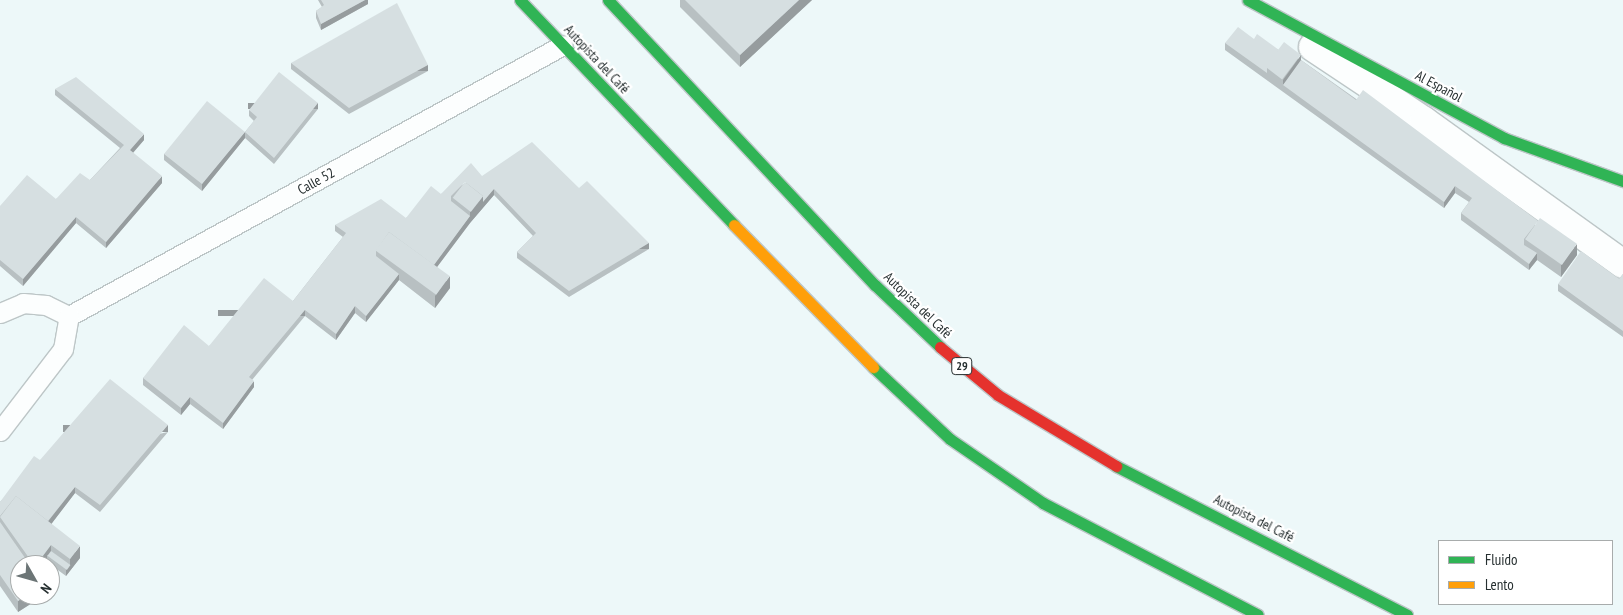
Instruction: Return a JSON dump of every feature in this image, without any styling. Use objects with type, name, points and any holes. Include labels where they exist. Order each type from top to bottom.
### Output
[{"type":"main road","name":"Autopista del Café","points":[[520,0],[843,340],[950,439],[1043,503],[1258,615]]},
{"type":"main road","name":"Autopista del Café","points":[[608,0],[875,285],[936,344],[990,389],[1102,459],[1407,615]]},
{"type":"main road","name":"Al Español","points":[[1248,0],[1504,138],[1623,181]]},
{"type":"street","points":[[1243,0],[1424,121],[1623,264]]},
{"type":"lane","name":"Calle 52","points":[[69,316],[563,45]]},
{"type":"lane","points":[[0,313],[23,302],[46,305],[69,316],[63,349],[0,431]]},
{"type":"building","points":[[321,0],[365,0],[321,24],[316,11],[324,5]]},
{"type":"building","points":[[685,0],[799,0],[740,55]]},
{"type":"building","points":[[397,3],[428,65],[349,108],[291,63]]},
{"type":"building","points":[[1238,27],[1254,39],[1257,34],[1279,50],[1267,68],[1267,73],[1225,43]]},
{"type":"building","points":[[1284,42],[1301,55],[1282,79],[1265,67]]},
{"type":"building","points":[[1301,60],[1356,100],[1363,90],[1538,221],[1524,239],[1524,245],[1537,253],[1529,264],[1461,213],[1472,198],[1455,186],[1444,202],[1283,85]]},
{"type":"building","points":[[279,72],[318,103],[274,158],[245,132],[257,117],[249,110]]},
{"type":"building","points":[[76,77],[144,134],[130,150],[162,176],[106,242],[76,217],[23,279],[0,260],[0,206],[27,175],[56,199],[80,173],[90,180],[124,145],[55,89]]},
{"type":"building","points":[[207,101],[245,132],[202,184],[164,154]]},
{"type":"building","points":[[532,142],[579,188],[587,181],[649,243],[569,291],[517,252],[536,233],[494,189],[483,202],[483,196],[465,182],[451,196],[451,201],[470,216],[434,265],[389,232],[376,251],[376,256],[399,274],[366,316],[355,306],[336,334],[305,310],[249,377],[254,381],[223,423],[190,397],[181,408],[143,378],[184,325],[209,346],[264,278],[293,301],[346,233],[335,225],[381,199],[406,218],[431,186],[441,194],[471,163],[482,176]]},
{"type":"building","points":[[465,182],[483,196],[471,212],[453,198]]},
{"type":"building","points":[[1540,218],[1577,244],[1562,265],[1525,239]]},
{"type":"building","points":[[389,232],[450,276],[436,295],[375,251]]},
{"type":"building","points":[[1581,251],[1619,279],[1623,274],[1623,331],[1558,284]]},
{"type":"building","points":[[110,379],[168,425],[100,505],[75,487],[48,521],[16,496],[0,516],[0,502],[34,456],[40,460]]},
{"type":"building","points":[[16,496],[80,546],[70,559],[51,545],[44,555],[27,555],[0,517]]},
{"type":"building","points":[[0,522],[23,555],[10,555],[10,589],[0,575]]},
{"type":"building","points":[[51,551],[57,555],[48,555]]},
{"type":"building","points":[[60,558],[70,565],[67,570],[60,565]]},
{"type":"traffic: fast","points":[[520,0],[734,225]]},
{"type":"traffic: fast","points":[[608,0],[875,285],[940,347]]},
{"type":"traffic: fast","points":[[1248,0],[1504,138],[1623,181]]},
{"type":"traffic: fast","points":[[873,367],[950,439],[1043,503],[1258,615]]},
{"type":"traffic: fast","points":[[1116,466],[1407,615]]},
{"type":"traffic: slow","points":[[734,225],[873,367]]},
{"type":"traffic: jam","points":[[940,347],[998,395],[1116,466]]}]
